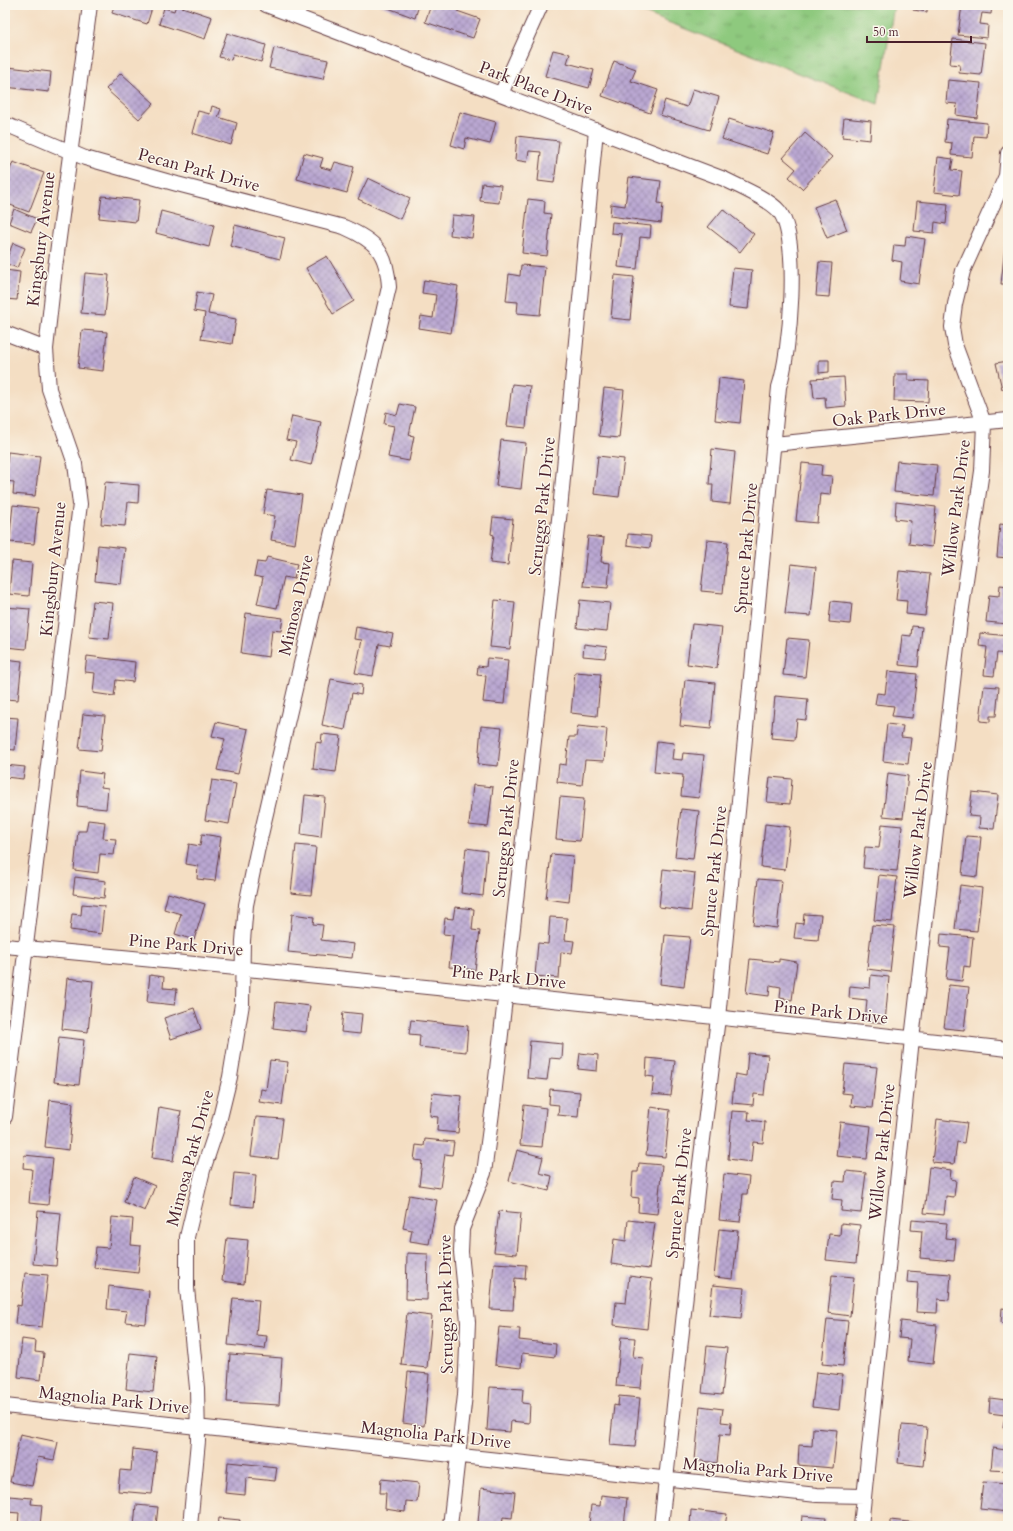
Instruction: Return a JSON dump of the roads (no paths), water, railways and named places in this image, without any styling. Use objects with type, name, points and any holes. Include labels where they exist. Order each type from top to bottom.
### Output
[{"type":"street","name":"Kingsbury Avenue","points":[[5,1117],[80,504],[75,464],[49,389],[46,350],[55,268],[90,5]]},
{"type":"street","name":"Park Place Drive","points":[[266,5],[724,179],[758,196],[779,210],[784,220]]},
{"type":"street","points":[[501,94],[541,5]]},
{"type":"street","name":"Pecan Park Drive","points":[[5,124],[85,158],[344,228],[362,235],[374,244],[380,253]]},
{"type":"street","name":"Scruggs Park Drive","points":[[450,1526],[465,1395],[468,1322],[461,1252],[462,1229],[484,1173],[506,994],[560,510],[596,130]]},
{"type":"street","name":"Willow Park Drive","points":[[861,1526],[912,1039],[960,621],[982,471],[984,424],[955,344],[952,327],[955,304],[964,271],[1006,176],[1008,153]]},
{"type":"street","name":"Spruce Park Drive","points":[[661,1526],[700,1164],[718,1018],[779,387],[783,375],[791,301],[792,270],[790,242],[784,220]]},
{"type":"street","name":"Mimosa Drive","points":[[242,968],[242,941],[246,905],[257,852],[389,287],[388,269],[380,253]]},
{"type":"street","points":[[5,333],[46,350]]},
{"type":"street","name":"Oak Park Drive","points":[[774,444],[984,424],[1008,420]]},
{"type":"street","name":"Pine Park Drive","points":[[5,946],[506,994],[1008,1049]]},
{"type":"street","name":"Mimosa Park Drive","points":[[190,1526],[198,1427],[197,1388],[187,1288],[187,1237],[203,1170],[219,1122],[230,1077],[242,1004],[242,968]]},
{"type":"street","name":"Magnolia Park Drive","points":[[5,1406],[817,1496],[864,1496]]}]
